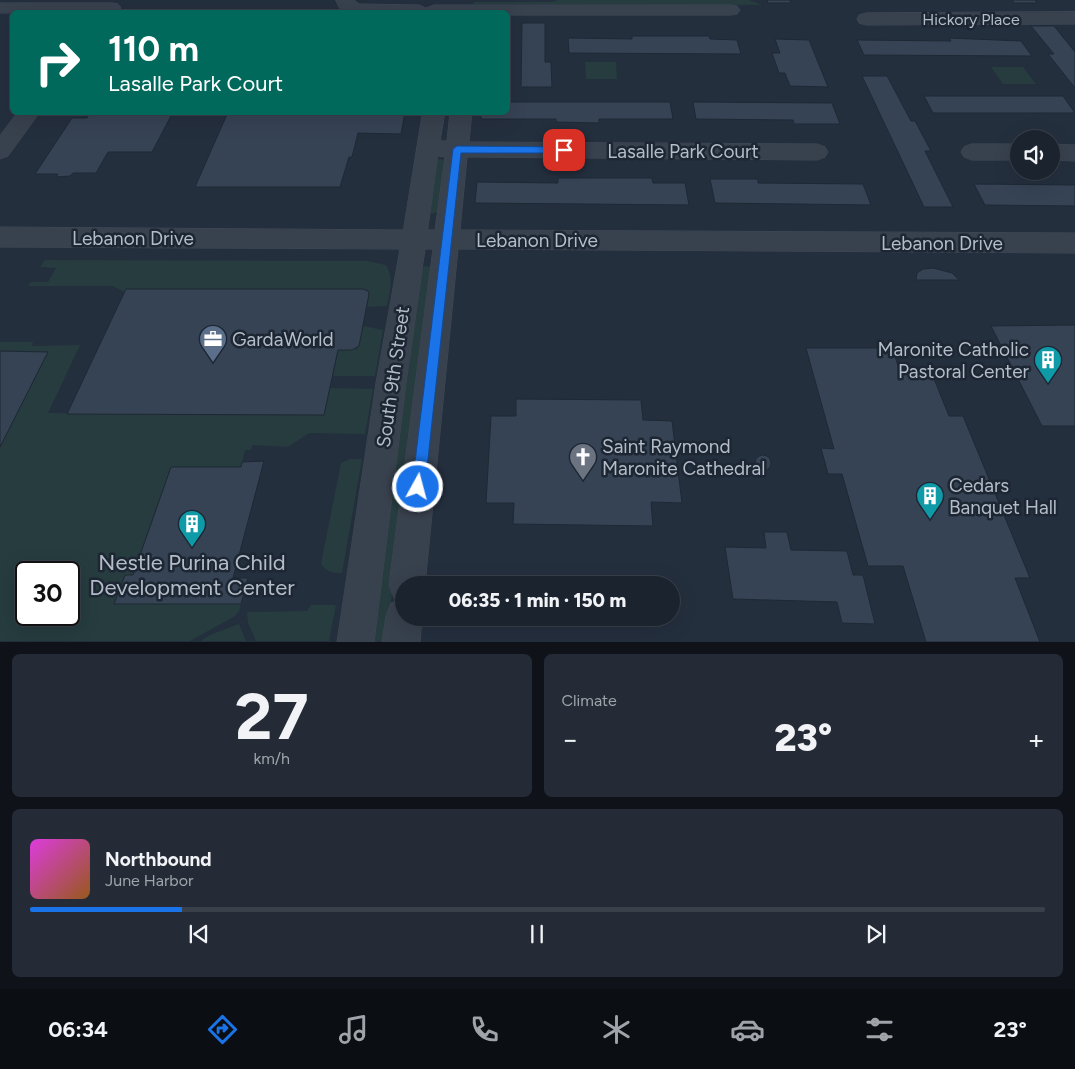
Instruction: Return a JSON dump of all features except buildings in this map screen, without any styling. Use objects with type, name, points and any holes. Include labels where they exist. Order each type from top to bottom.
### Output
[{"type":"street","points":[[0,8],[8,0]]},
{"type":"street","points":[[346,3],[358,9],[426,10]]},
{"type":"street","points":[[0,8],[113,7]]},
{"type":"street","points":[[510,11],[730,10]]},
{"type":"street","name":"Hickory Place","points":[[866,19],[1075,18]]},
{"type":"street","points":[[0,151],[28,115]]},
{"type":"street","name":"South 9th Street","points":[[355,642],[413,239],[434,115]]},
{"type":"street","name":"South 9th Street","points":[[408,576],[461,115]]},
{"type":"street","name":"Lasalle Park Court","points":[[428,149],[818,152]]},
{"type":"street","points":[[972,152],[1010,152]]},
{"type":"street","points":[[1060,152],[1075,153]]},
{"type":"street","name":"Lebanon Drive","points":[[0,237],[1075,244]]},
{"type":"street","points":[[401,642],[403,626]]},
{"type":"green space","points":[[558,0],[749,0],[762,5],[474,4],[474,2],[553,2]]},
{"type":"green space","points":[[585,62],[616,62],[617,79],[586,79]]},
{"type":"green space","points":[[991,67],[1023,67],[1036,84],[1003,84]]},
{"type":"green space","points":[[437,160],[445,161],[438,212],[432,214],[429,212]]},
{"type":"green space","points":[[45,260],[367,261],[386,265],[391,285],[387,306],[367,307],[369,294],[368,291],[363,289],[126,289],[124,292],[113,286],[28,286],[31,282],[48,282],[56,268],[40,267]]},
{"type":"green space","points":[[424,266],[431,267],[432,271],[386,641],[371,642],[421,274]]},
{"type":"green space","points":[[363,326],[383,330],[375,376],[333,376],[338,350],[357,349]]},
{"type":"green space","points":[[0,342],[33,342],[32,346],[80,345],[48,413],[324,415],[330,388],[373,389],[365,434],[309,433],[288,447],[253,445],[251,450],[245,450],[241,467],[171,467],[133,575],[125,575],[114,603],[241,604],[235,616],[190,641],[0,641],[0,447],[48,353],[0,351]]},
{"type":"green space","points":[[350,459],[362,459],[342,573],[335,573],[327,570],[321,563],[341,463]]},
{"type":"green space","points":[[311,605],[336,605],[329,641],[256,641],[248,623],[247,612],[307,611]]},
{"type":"green space","points":[[239,624],[246,641],[201,641],[210,635]]},
{"type":"place","name":"GardaWorld","points":[[213,363]]},
{"type":"place","name":"Maronite Catholic Pastoral Center","points":[[1048,384]]},
{"type":"place","name":"Saint Raymond Maronite Cathedral","points":[[583,481]]},
{"type":"place","name":"Cedars Banquet Hall","points":[[930,520]]},
{"type":"place","name":"Nestle Purina Child Development Center","points":[[192,548]]},
{"type":"route","points":[[418,487],[457,149],[564,150]]}]
